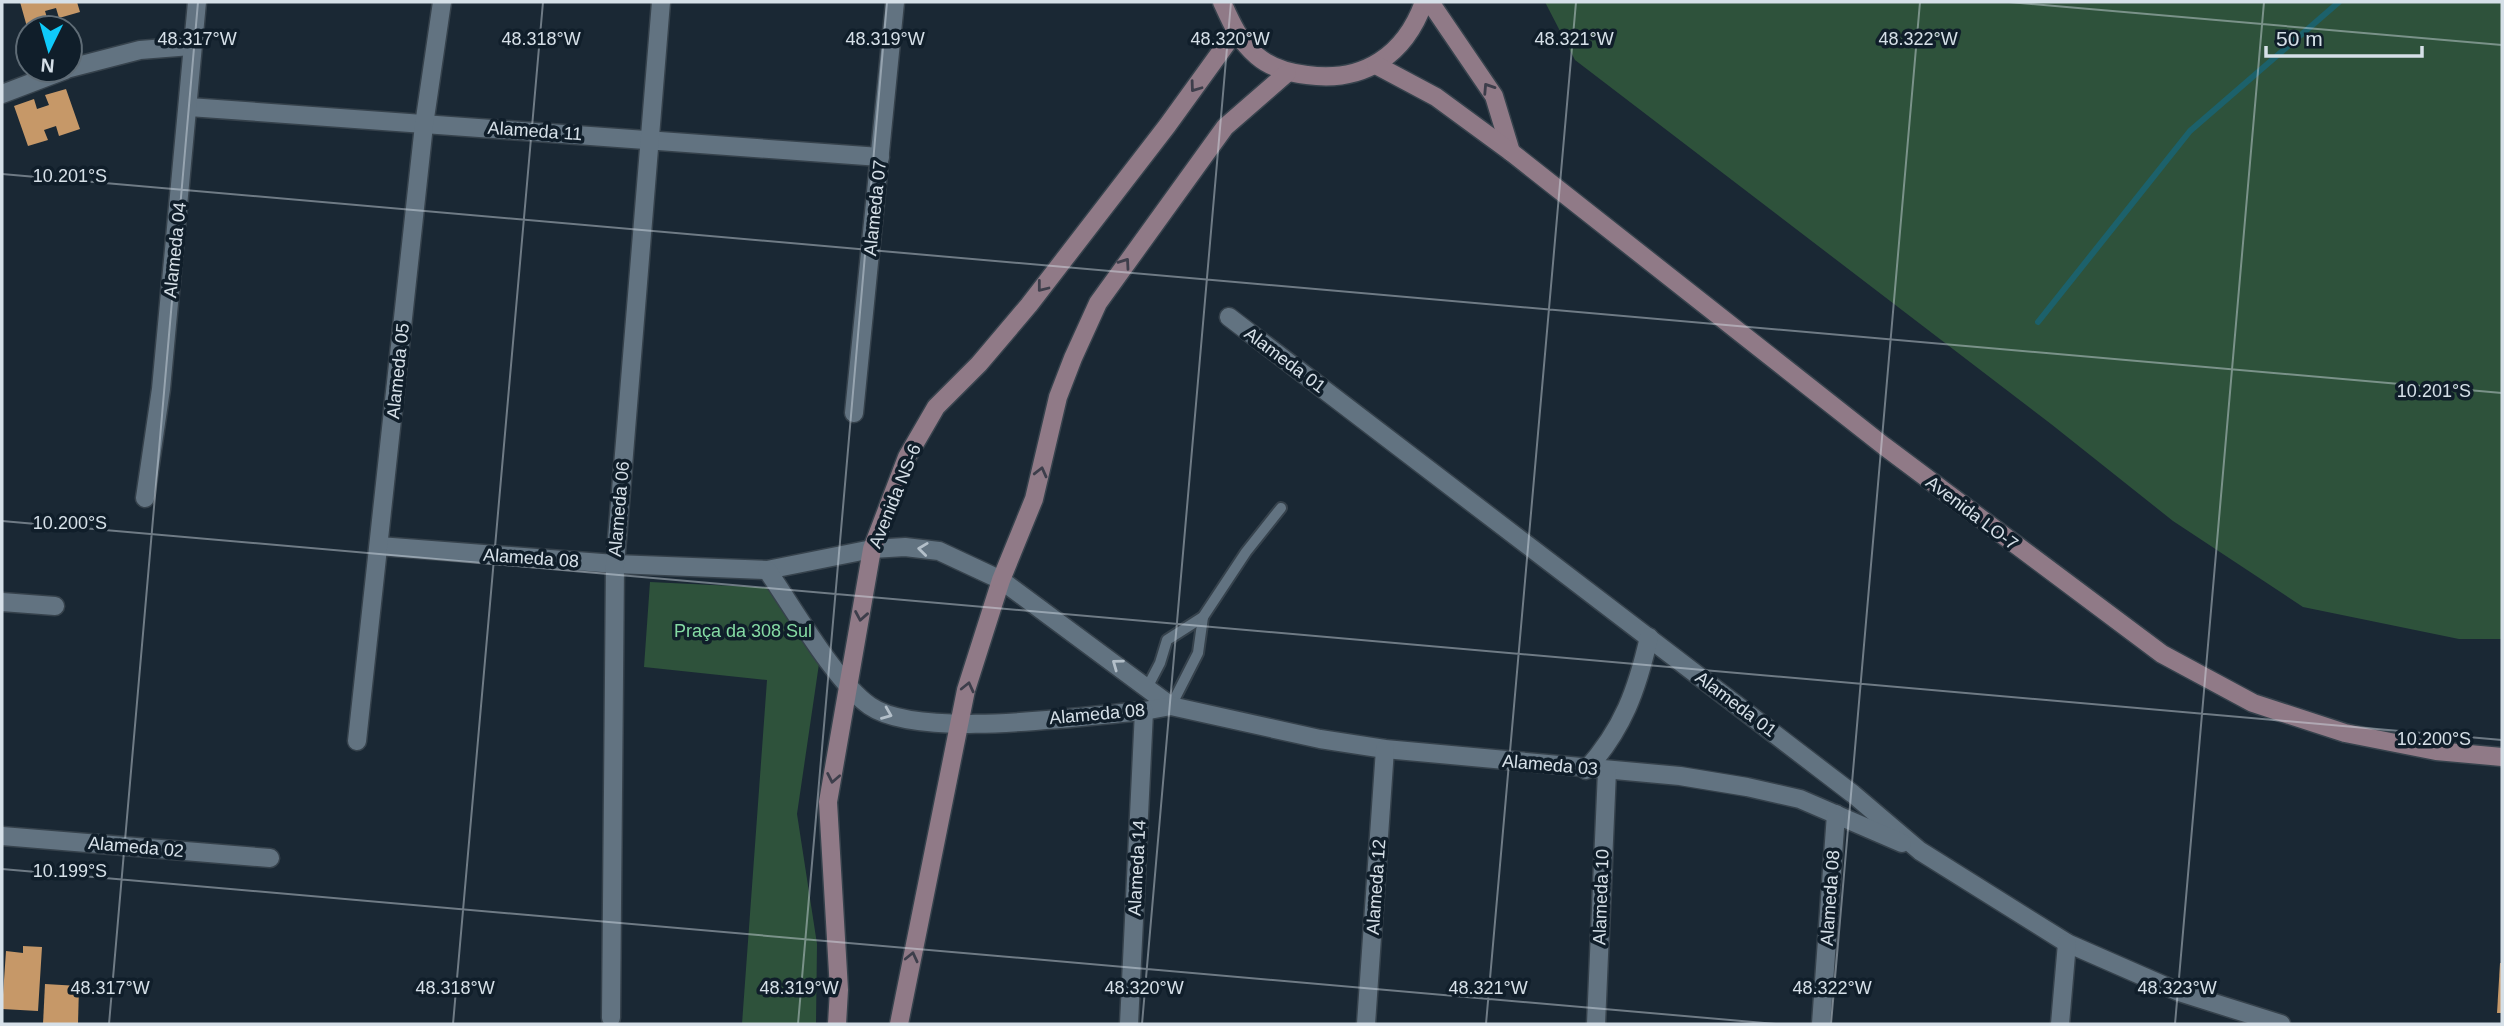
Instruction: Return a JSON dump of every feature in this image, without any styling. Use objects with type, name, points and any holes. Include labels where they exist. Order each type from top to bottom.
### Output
[{"type":"street","name":"Alameda 04","points":[[145,499],[161,389],[197,2]]},
{"type":"street","name":"Alameda 05","points":[[357,741],[424,125],[442,2]]},
{"type":"street","name":"Alameda 06","points":[[611,1018],[615,564],[661,2]]},
{"type":"street","name":"Alameda 07","points":[[854,413],[895,2]]},
{"type":"street","points":[[1222,2],[1235,32],[1258,56],[1287,73],[1332,79],[1376,65],[1399,47],[1416,24],[1424,2]]},
{"type":"street","points":[[1430,2],[1494,96],[1511,152]]},
{"type":"street","name":"Avenida NS-6","points":[[837,1024],[839,990],[828,802],[873,549],[907,457],[936,407],[979,364],[1028,305],[1167,126],[1235,32]]},
{"type":"street","points":[[84,64],[140,50],[191,46]]},
{"type":"street","name":"Avenida LO-7","points":[[1376,65],[1436,97],[1511,152],[1884,446],[2162,654],[2253,703],[2345,733],[2437,751],[2499,753]]},
{"type":"street","points":[[899,1024],[966,690],[1001,580],[1034,499],[1058,397],[1098,303],[1225,127],[1287,73]]},
{"type":"street","points":[[2,93],[27,84]]},
{"type":"street","name":"Alameda 11","points":[[189,107],[424,125],[650,138],[880,157]]},
{"type":"street","name":"Alameda 01","points":[[1229,317],[1853,794],[1920,851],[2067,943],[2179,992],[2281,1024]]},
{"type":"street","name":"Alameda 08","points":[[379,546],[615,564],[767,570],[873,549],[905,547],[939,551],[1001,580],[1148,686],[1171,706]]},
{"type":"street","name":"Alameda 08","points":[[767,570],[848,687],[870,706],[888,716],[910,722],[961,724],[1144,711],[1171,706]]},
{"type":"street","points":[[2,602],[55,606]]},
{"type":"street","points":[[1586,770],[1617,730],[1638,685],[1648,637]]},
{"type":"street","name":"Alameda 03","points":[[1171,706],[1320,739],[1385,749],[1586,770],[1680,776],[1747,787],[1800,799],[1920,851]]},
{"type":"street","name":"Alameda 14","points":[[1129,1024],[1144,711]]},
{"type":"street","name":"Alameda 12","points":[[1366,1024],[1385,749]]},
{"type":"street","name":"Alameda 10","points":[[1596,1024],[1607,771]]},
{"type":"street","name":"Alameda 08","points":[[1821,1024],[1836,814]]},
{"type":"street","name":"Alameda 02","points":[[2,836],[270,858]]},
{"type":"street","points":[[2060,1024],[2067,943]]},
{"type":"lane","points":[[1148,686],[1160,663],[1167,640],[1203,617],[1246,552],[1281,508]]},
{"type":"lane","points":[[1171,706],[1198,653],[1203,617]]},
{"type":"green space","points":[[1545,2],[2502,2],[2502,639],[2459,639],[2303,607],[2173,521],[2051,424],[1575,60]]},
{"type":"green space","name":"Praça da 308 Sul","points":[[650,582],[775,588],[820,657],[797,814],[817,944],[816,1024],[742,1024],[767,680],[644,667]]},
{"type":"building","points":[[20,2],[77,2],[80,12],[58,14],[56,8],[45,11],[46,14],[23,14]]},
{"type":"building","points":[[66,89],[80,129],[59,136],[56,126],[44,130],[48,140],[28,146],[14,106],[34,99],[37,109],[49,105],[45,95]]},
{"type":"building","points":[[23,946],[42,947],[38,1011],[2,1009],[6,951],[23,953]]},
{"type":"building","points":[[2500,963],[2502,1013],[2497,1013]]},
{"type":"building","points":[[45,984],[79,986],[78,1024],[43,1024]]},
{"type":"waterway","points":[[2038,322],[2190,131],[2339,2]]}]
